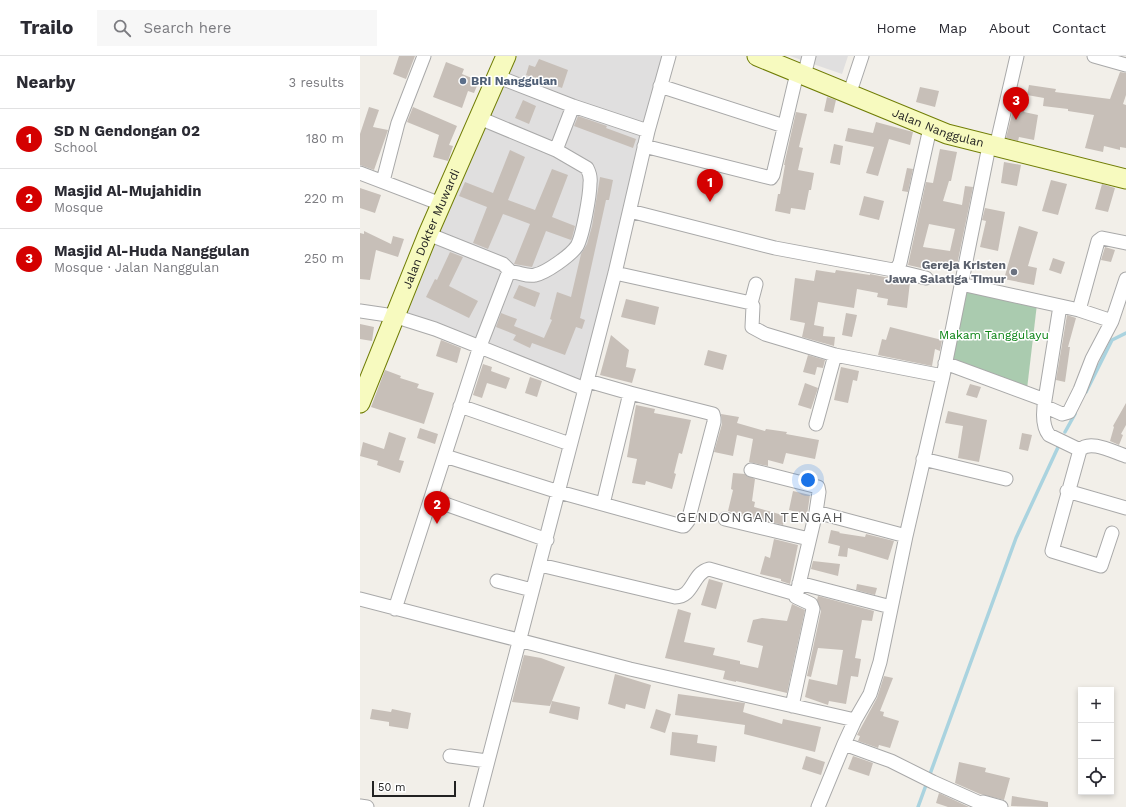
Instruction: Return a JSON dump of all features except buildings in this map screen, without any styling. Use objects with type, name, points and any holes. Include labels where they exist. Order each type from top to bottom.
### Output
[{"type":"street","points":[[383,181],[398,123],[424,56]]},
{"type":"street","name":"Jalan Dokter Muwardi","points":[[360,403],[394,316],[477,117],[506,56]]},
{"type":"street","points":[[476,807],[532,590],[547,540],[570,444],[615,273],[644,146],[669,56]]},
{"type":"street","name":"Jalan Nanggulan","points":[[757,56],[930,128],[993,146],[1126,179]]},
{"type":"street","points":[[644,146],[771,178],[773,175],[784,126],[801,74],[809,56]]},
{"type":"street","points":[[849,95],[862,56]]},
{"type":"street","points":[[818,807],[855,720],[870,694],[880,662],[906,536],[943,376],[961,284],[993,146],[1017,56]]},
{"type":"street","points":[[1094,56],[1126,65]]},
{"type":"street","points":[[496,76],[572,106],[648,131]]},
{"type":"street","points":[[660,86],[784,126]]},
{"type":"street","points":[[556,150],[572,106]]},
{"type":"street","points":[[428,234],[503,264],[511,272],[535,275],[545,271],[576,248],[579,242],[590,183],[589,173],[582,164],[556,150],[477,117]]},
{"type":"street","points":[[893,270],[897,268],[900,263],[930,128]]},
{"type":"street","points":[[360,172],[441,204]]},
{"type":"street","points":[[630,210],[775,248],[893,270],[926,278]]},
{"type":"street","points":[[1079,310],[1098,241],[1102,238],[1126,243]]},
{"type":"street","points":[[395,609],[480,346],[508,276],[511,272]]},
{"type":"street","points":[[615,273],[752,303]]},
{"type":"street","points":[[945,363],[1044,403],[1062,414],[1069,412],[1080,390],[1092,359],[1112,321],[1126,279]]},
{"type":"street","points":[[756,284],[752,303],[752,327],[765,334],[835,355],[943,376]]},
{"type":"street","points":[[961,284],[1079,310],[1112,321]]},
{"type":"street","points":[[1060,306],[1044,403],[1045,427],[1049,436],[1080,450]]},
{"type":"street","points":[[360,311],[394,316],[586,385],[630,393],[709,412],[714,418],[687,525],[682,526],[559,492],[445,456]]},
{"type":"street","points":[[816,424],[835,355]]},
{"type":"street","points":[[604,504],[630,393]]},
{"type":"street","points":[[460,406],[570,444]]},
{"type":"street","points":[[1112,533],[1101,566],[1052,551],[1067,491],[1080,450],[1084,446],[1091,445],[1126,456]]},
{"type":"street","points":[[923,459],[1006,479]]},
{"type":"street","points":[[752,470],[818,487],[820,492],[798,588],[797,598],[811,604],[813,609],[792,706]]},
{"type":"street","points":[[1067,491],[1126,508]]},
{"type":"street","points":[[431,499],[547,540]]},
{"type":"street","points":[[816,512],[906,536]]},
{"type":"street","points":[[725,519],[809,539]]},
{"type":"street","points":[[540,565],[675,597],[682,597],[686,595],[699,574],[709,569],[891,607]]},
{"type":"street","points":[[498,581],[532,590]]},
{"type":"street","points":[[360,599],[630,668],[855,720]]},
{"type":"street","points":[[844,744],[891,761],[978,805],[984,802],[1000,807]]},
{"type":"street","points":[[450,756],[487,761]]},
{"type":"street","points":[[360,806],[367,807]]},
{"type":"shaded area","points":[[516,56],[667,56],[580,384],[397,308]]},
{"type":"shaded area","points":[[790,56],[848,56],[842,74]]},
{"type":"green space","name":"Makam Tanggulayu","points":[[964,289],[1037,304],[1027,389],[950,359]]},
{"type":"waterway","points":[[1086,392],[1112,340],[1126,333]]},
{"type":"waterway","points":[[1065,432],[1075,414]]},
{"type":"waterway","points":[[918,807],[1016,538],[1060,443]]},
{"type":"place","name":"BRI Nanggulan","points":[[463,81]]},
{"type":"place","name":"Masjid Al-Huda Nanggulan","points":[[1016,120]]},
{"type":"place","name":"SD N Gendongan 02","points":[[710,202]]},
{"type":"place","name":"Gereja Kristen Jawa Salatiga Timur","points":[[1014,272]]},
{"type":"place","name":"Masjid Al-Mujahidin","points":[[437,524]]},
{"type":"district","name":"GENDONGAN TENGAH","points":[[760,517]]}]
